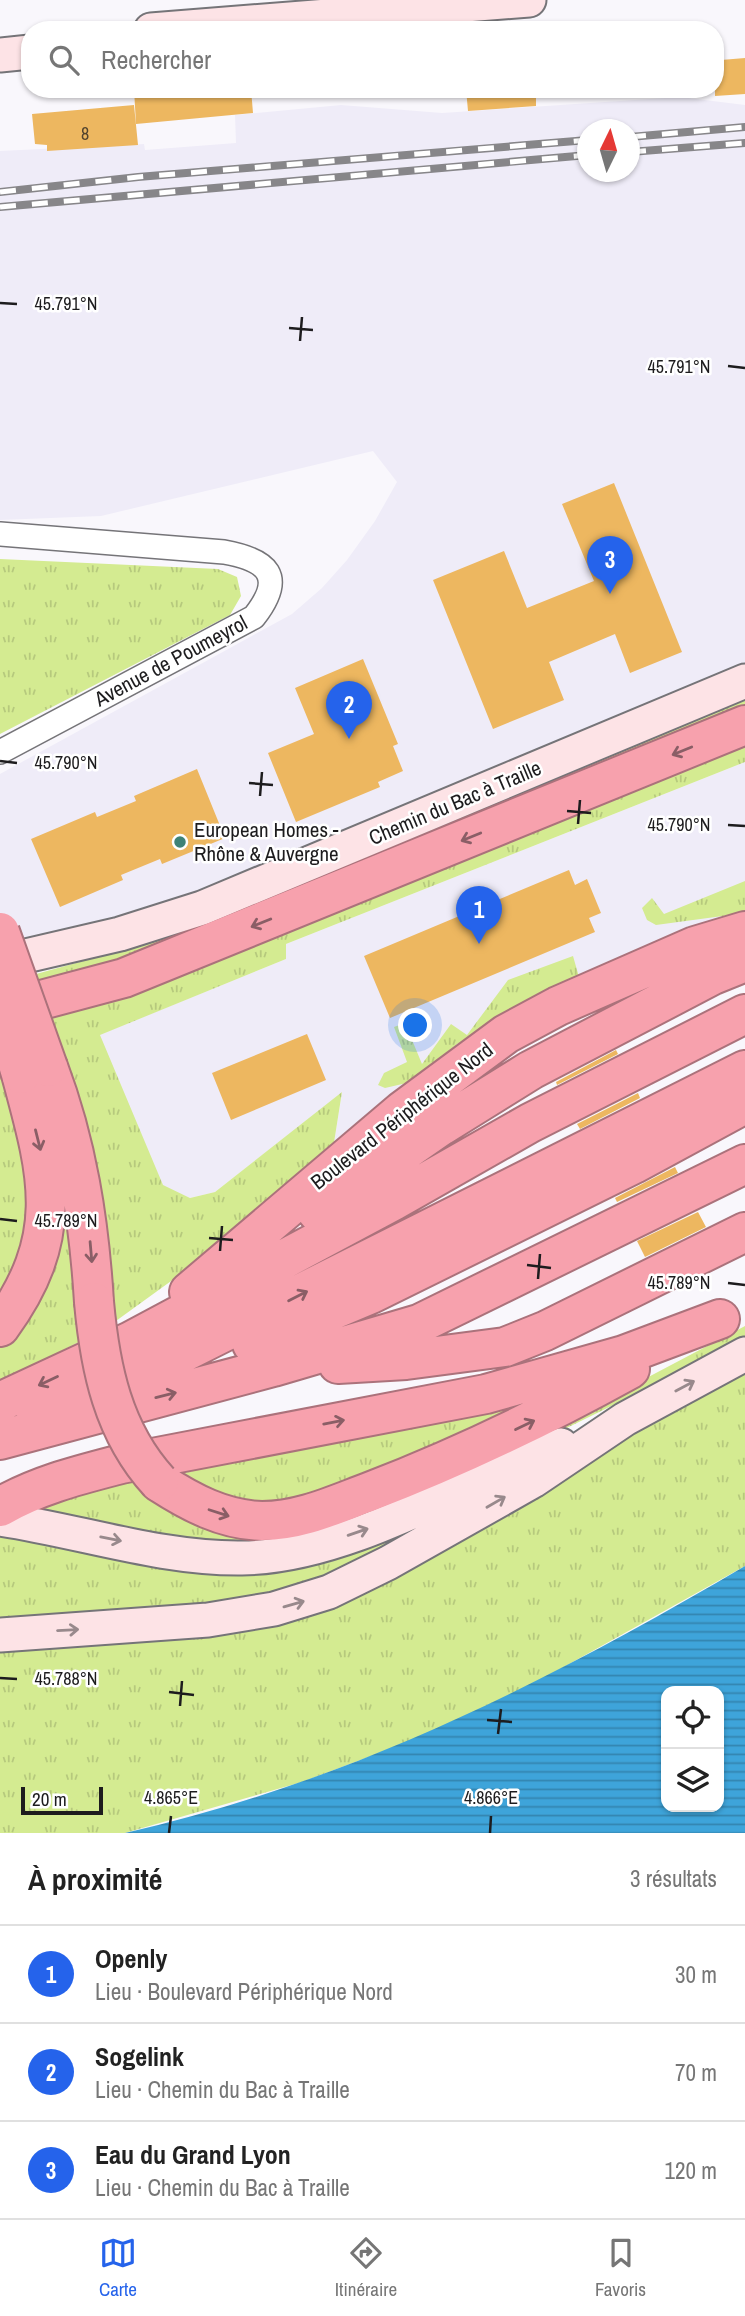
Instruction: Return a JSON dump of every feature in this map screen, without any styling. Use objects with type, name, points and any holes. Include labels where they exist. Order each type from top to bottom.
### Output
[{"type":"highway","points":[[733,1312],[529,1424],[315,1513],[261,1521],[233,1517],[188,1501],[159,1482],[142,1464],[116,1411],[103,1369],[94,1302],[89,1230],[78,1163],[35,1070],[0,1008],[93,987],[171,960],[745,725]]},
{"type":"highway","name":"Boulevard Périphérique Nord","points":[[140,1356],[402,1111],[506,1034],[558,1006],[695,946],[745,931]]},
{"type":"highway","points":[[0,932],[35,1070],[46,1222],[38,1261],[0,1327]]},
{"type":"highway","name":"Boulevard Périphérique Nord","points":[[140,1356],[466,1084],[531,1046],[690,966],[745,945]]},
{"type":"highway","points":[[140,1356],[441,1125],[531,1070],[713,975],[745,962]]},
{"type":"highway","name":"Boulevard Périphérique Nord","points":[[140,1356],[518,1096],[745,977]]},
{"type":"highway","points":[[0,997],[93,987]]},
{"type":"highway","name":"Boulevard Périphérique Nord","points":[[15,1435],[525,1111],[745,996]]},
{"type":"highway","name":"Boulevard Périphérique Nord","points":[[0,1402],[140,1356],[393,1201],[530,1123],[745,1014]]},
{"type":"highway","points":[[140,1356],[493,1166],[523,1162],[745,1047]]},
{"type":"highway","points":[[140,1356],[470,1210],[745,1070]]},
{"type":"highway","points":[[406,1277],[425,1255],[745,1089]]},
{"type":"highway","points":[[140,1356],[209,1360],[297,1327],[406,1277],[634,1164],[745,1104]]},
{"type":"highway","points":[[273,1367],[745,1122]]},
{"type":"highway","points":[[273,1367],[411,1313],[745,1141]]},
{"type":"highway","points":[[273,1367],[418,1324],[656,1210],[745,1164]]},
{"type":"highway","points":[[273,1367],[434,1338],[745,1182]]},
{"type":"highway","points":[[406,1360],[497,1330],[745,1204]]},
{"type":"highway","points":[[470,1210],[524,1205]]},
{"type":"highway","points":[[273,1367],[406,1360],[505,1347],[545,1331],[745,1232]]},
{"type":"highway","points":[[0,1507],[22,1494],[65,1478],[121,1464],[485,1394],[624,1355],[733,1312]]},
{"type":"highway","name":"Boulevard Périphérique Nord","points":[[15,1435],[273,1367]]},
{"type":"main road","points":[[218,21],[316,8],[529,0]]},
{"type":"main road","points":[[0,33],[21,31]]},
{"type":"main road","points":[[0,55],[21,53]]},
{"type":"main road","name":"Chemin du Bac à Traille","points":[[0,962],[120,934],[202,908],[745,681]]},
{"type":"main road","points":[[0,1635],[208,1620],[274,1609],[329,1592],[408,1552],[533,1481],[625,1419],[745,1354]]},
{"type":"main road","points":[[0,1519],[194,1555],[243,1558],[294,1553],[402,1516],[522,1460],[625,1419]]},
{"type":"street","name":"Avenue de Poumeyrol","points":[[0,534],[224,552],[251,557],[262,564],[269,576],[270,590],[254,617],[0,752]]},
{"type":"street","name":"Avenue de Poumeyrol","points":[[0,550],[224,552]]},
{"type":"shaded area","points":[[665,98],[745,105],[745,666],[442,794],[193,893],[114,921],[0,942],[0,774],[292,614],[322,588],[347,560],[375,521],[397,482],[373,451],[101,516],[0,520],[0,151],[144,144],[145,150],[236,143],[235,115],[341,105],[442,113]]},
{"type":"shaded area","points":[[745,762],[745,915],[333,1149],[342,1093],[215,1192],[190,1198],[163,1186],[99,1035],[286,959],[286,944]]},
{"type":"green space","points":[[0,559],[218,569],[237,577],[241,596],[230,615],[0,734]]},
{"type":"green space","points":[[745,700],[745,712],[106,966],[31,981],[29,976],[184,933]]},
{"type":"green space","points":[[745,740],[745,762],[286,944],[286,959],[100,1035],[163,1185],[190,1198],[215,1192],[342,1092],[333,1149],[196,1263],[109,1326],[42,1013]]},
{"type":"green space","points":[[745,881],[745,913],[656,925],[647,920],[642,908],[652,898],[664,914]]},
{"type":"green space","points":[[573,956],[579,977],[457,1044],[411,1082],[385,1088],[378,1085],[384,1073],[407,1062],[394,1027],[405,1023],[422,1064],[451,1024],[467,1035],[508,980]]},
{"type":"green space","points":[[0,1041],[28,1139],[34,1232],[0,1306]]},
{"type":"green space","points":[[53,1108],[85,1339],[0,1382],[0,1347],[11,1334]]},
{"type":"green space","points":[[745,1326],[745,1340],[504,1459],[293,1542],[204,1545],[32,1512],[92,1490],[137,1479],[221,1529],[601,1402]]},
{"type":"green space","points":[[745,1371],[745,1566],[544,1678],[427,1735],[302,1782],[125,1833],[0,1833],[0,1648],[363,1589]]},
{"type":"green space","points":[[567,1385],[570,1389],[301,1501],[234,1502],[175,1475]]},
{"type":"green space","points":[[408,1527],[416,1535],[367,1563],[239,1604],[0,1624],[0,1532],[200,1567]]},
{"type":"water","points":[[745,1566],[745,1833],[125,1833],[208,1812],[368,1757],[446,1724],[597,1649]]},
{"type":"building","points":[[745,58],[745,94],[724,95],[724,60]]},
{"type":"building","points":[[135,98],[252,98],[253,113],[136,124]]},
{"type":"building","points":[[467,98],[536,98],[536,106],[468,111]]},
{"type":"building","points":[[134,105],[138,145],[47,151],[47,145],[35,144],[32,114]]},
{"type":"building","points":[[614,483],[682,652],[630,673],[615,634],[549,662],[564,700],[493,729],[433,580],[504,551],[527,608],[594,581],[562,504]]},
{"type":"building","points":[[363,659],[398,744],[393,746],[403,771],[378,782],[380,787],[296,822],[268,753],[314,734],[295,688]]},
{"type":"building","points":[[197,769],[225,838],[162,864],[160,859],[121,875],[123,880],[60,907],[31,839],[95,812],[97,817],[136,801],[134,796]]},
{"type":"building","points":[[569,870],[575,885],[587,879],[601,913],[589,918],[595,932],[390,1018],[364,956]]},
{"type":"building","points":[[307,1034],[326,1080],[231,1120],[212,1073]]},
{"type":"building","points":[[616,1050],[618,1054],[557,1085],[556,1082]]},
{"type":"building","points":[[638,1093],[640,1098],[580,1129],[577,1124]]},
{"type":"building","points":[[675,1167],[678,1173],[617,1202],[615,1198]]},
{"type":"building","points":[[698,1212],[706,1227],[645,1257],[637,1241]]},
{"type":"railway","points":[[640,136],[745,127]]},
{"type":"railway","points":[[0,192],[138,177],[577,141]]},
{"type":"railway","points":[[640,151],[745,143]]},
{"type":"railway","points":[[0,207],[577,156]]},
{"type":"place","name":"Eau du Grand Lyon","points":[[610,594]]},
{"type":"place","name":"Sogelink","points":[[349,739]]},
{"type":"place","name":"European Homes - Rhône & Auvergne","points":[[180,842]]},
{"type":"place","name":"Openly","points":[[479,944]]}]
